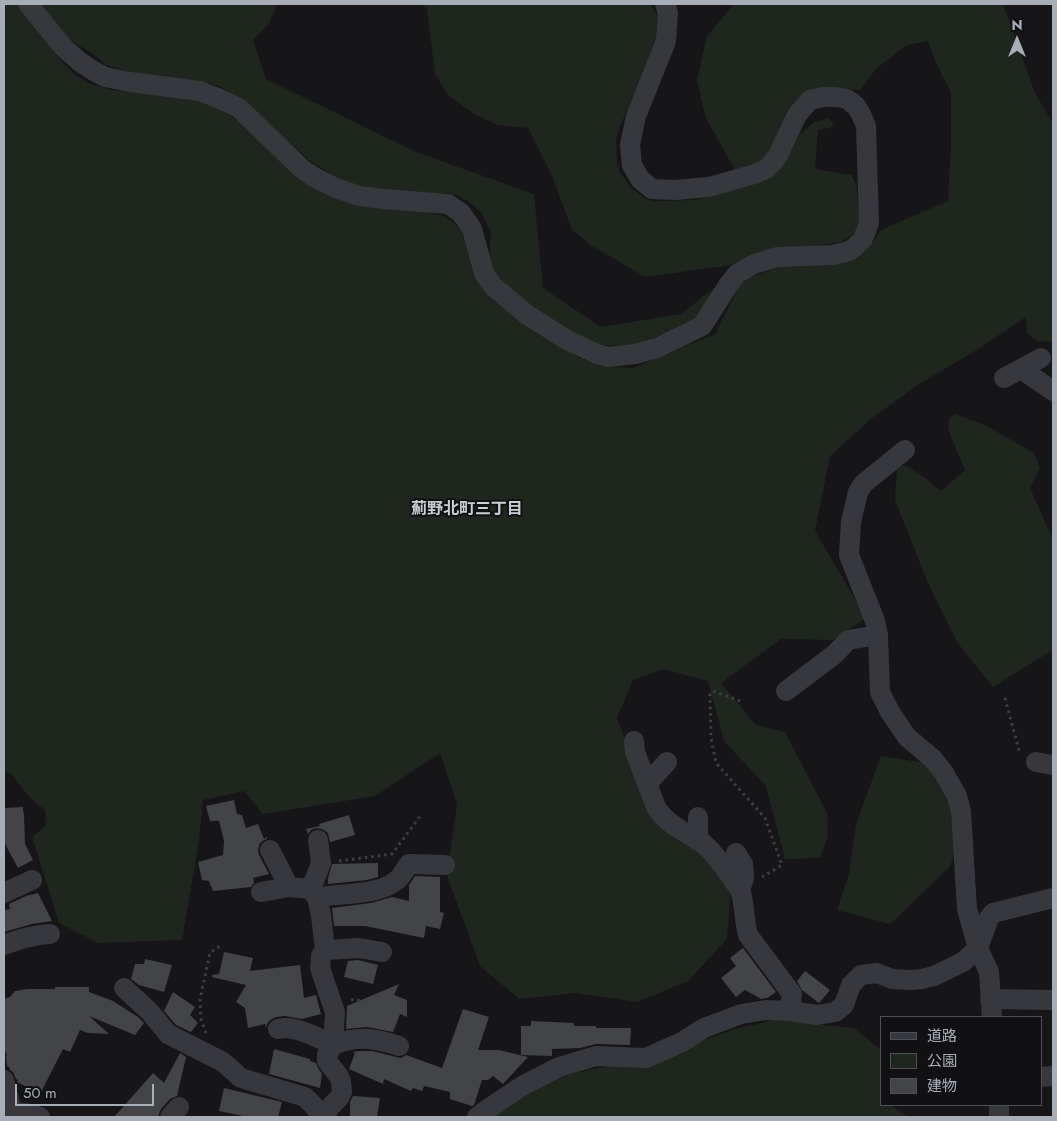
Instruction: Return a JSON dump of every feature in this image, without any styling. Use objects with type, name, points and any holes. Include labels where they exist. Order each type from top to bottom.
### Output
[{"type":"street","points":[[28,4],[64,48],[92,70],[105,77],[200,91],[220,99],[238,108],[301,168],[336,188],[359,196],[448,204],[461,213],[472,228],[484,273],[506,298],[526,314],[567,340],[608,357],[635,354],[657,348],[702,326],[729,284],[745,268],[777,257],[833,256],[849,251],[863,239],[869,223],[866,126],[856,106],[847,99],[823,97],[810,100],[797,116],[773,162],[766,169],[755,174],[709,187],[675,190],[652,189],[640,179],[632,165],[630,145],[636,116],[666,41],[668,13],[665,4]]},
{"type":"street","points":[[1004,378],[1041,358]]},
{"type":"street","points":[[1021,368],[1053,391]]},
{"type":"street","points":[[905,450],[863,484],[858,492],[851,522],[849,554],[875,621],[878,635],[880,692],[907,738],[933,759],[944,773],[957,796],[961,811],[967,909],[978,948],[989,972],[991,1008],[1053,1000]]},
{"type":"street","points":[[786,691],[835,654],[848,640],[878,635]]},
{"type":"street","points":[[634,741],[635,752],[660,815],[702,844],[724,867],[740,890],[748,935],[792,994],[790,1011]]},
{"type":"street","points":[[647,784],[667,762]]},
{"type":"street","points":[[698,817],[698,841]]},
{"type":"street","points":[[318,840],[321,863],[314,894],[321,915],[326,950]]},
{"type":"street","points":[[270,850],[289,887]]},
{"type":"street","points":[[736,853],[743,864],[744,878],[740,890]]},
{"type":"street","points":[[261,892],[289,887],[314,894],[355,894],[381,889],[396,880],[409,864],[445,865]]},
{"type":"street","points":[[6,886],[32,880]]},
{"type":"street","points":[[477,1117],[522,1086],[559,1066],[596,1056],[646,1058],[682,1042],[704,1028],[741,1014],[766,1010],[817,1015],[835,1012],[844,1005],[851,985],[861,975],[877,973],[892,979],[922,979],[934,976],[962,962],[978,948],[989,918],[993,913],[1053,898]]},
{"type":"street","points":[[4,945],[35,935],[50,934]]},
{"type":"street","points":[[124,988],[149,1011],[168,1034],[223,1062],[241,1078],[305,1097],[323,1116],[342,1092],[341,1081],[327,1061],[327,1055],[333,1045],[335,1012],[320,968],[321,956],[326,950],[359,948],[382,952]]},
{"type":"street","points":[[278,1030],[291,1028],[320,1038],[333,1045],[352,1039],[372,1039],[399,1046]]},
{"type":"street","points":[[4,1080],[8,1111],[25,1112],[40,1117]]},
{"type":"path","points":[[740,701],[713,691],[710,696],[711,738],[716,763],[764,818],[782,865],[740,890]]},
{"type":"path","points":[[1005,698],[1020,754],[1045,764]]},
{"type":"path","points":[[321,863],[392,854],[421,815]]},
{"type":"path","points":[[207,1036],[201,1019],[200,999],[210,953],[220,946]]},
{"type":"green space","points":[[4,4],[19,4],[52,43],[56,55],[74,74],[90,84],[112,90],[205,101],[236,119],[306,180],[444,216],[461,231],[494,298],[578,357],[600,366],[633,368],[715,334],[739,286],[751,277],[778,267],[851,259],[860,256],[868,249],[881,230],[948,201],[951,93],[936,63],[928,41],[907,45],[877,68],[860,90],[830,88],[802,95],[787,112],[777,141],[767,159],[736,172],[705,116],[697,80],[707,36],[734,4],[1003,4],[1035,93],[1053,123],[1053,341],[1038,342],[1027,333],[1026,317],[975,351],[919,384],[872,418],[830,456],[815,531],[866,618],[833,640],[781,639],[721,683],[756,725],[785,732],[827,813],[828,836],[820,858],[785,859],[766,786],[724,741],[708,681],[664,669],[633,680],[617,718],[643,786],[731,888],[727,939],[688,981],[637,1002],[576,993],[519,999],[480,966],[447,876],[457,804],[440,753],[375,796],[263,814],[244,791],[203,800],[199,840],[182,940],[98,943],[59,923],[32,837],[46,826],[45,810],[30,798],[12,775],[4,771]]},
{"type":"green space","points":[[37,4],[277,4],[269,24],[253,40],[266,79],[416,152],[534,194],[543,288],[601,327],[681,314],[718,285],[693,321],[637,345],[598,345],[567,331],[507,287],[494,271],[489,259],[491,232],[481,212],[469,202],[459,196],[448,193],[407,193],[377,190],[354,185],[331,174],[309,160],[242,100],[219,86],[201,81],[142,75],[106,65],[91,52],[66,39]]},
{"type":"green space","points":[[422,4],[650,4],[658,16],[657,40],[618,131],[616,141],[619,171],[631,188],[646,199],[655,201],[695,200],[763,182],[776,172],[800,134],[814,122],[828,118],[834,125],[818,130],[815,169],[851,175],[857,191],[860,221],[857,230],[841,242],[764,253],[733,265],[645,277],[591,245],[572,230],[552,176],[528,128],[498,125],[474,114],[448,95],[435,74],[427,9]]},
{"type":"green space","points":[[955,414],[987,426],[1034,453],[1040,468],[1030,488],[1053,537],[1053,650],[993,687],[957,642],[927,581],[895,500],[897,466],[906,466],[924,477],[941,491],[965,470],[948,430],[949,418]]},
{"type":"green space","points":[[881,756],[938,765],[968,807],[950,867],[890,924],[837,910],[849,874],[856,824]]},
{"type":"green space","points":[[775,1020],[854,1028],[880,1049],[880,1106],[892,1106],[909,1117],[491,1117],[533,1089],[570,1074],[667,1057],[735,1029]]},
{"type":"building","points":[[234,800],[237,814],[242,815],[246,828],[258,824],[264,839],[267,837],[267,839],[260,843],[258,850],[269,874],[253,878],[254,883],[251,887],[213,891],[209,881],[202,880],[198,862],[223,855],[224,841],[219,821],[210,821],[206,806]]},
{"type":"building","points":[[23,807],[25,844],[33,860],[18,868],[4,842],[4,808]]},
{"type":"building","points":[[349,815],[355,835],[330,842],[328,833],[322,829],[316,828],[308,834],[306,829],[320,826],[319,824]]},
{"type":"building","points":[[378,863],[378,877],[328,884],[332,864]]},
{"type":"building","points":[[415,876],[440,877],[440,912],[444,913],[440,929],[426,926],[424,938],[365,926],[334,926],[332,908],[371,903],[392,897],[409,901],[409,885]]},
{"type":"building","points":[[38,893],[52,921],[32,924],[4,932],[4,910],[10,909],[9,904]]},
{"type":"building","points":[[743,948],[776,992],[767,998],[761,999],[745,990],[736,997],[721,978],[736,966],[730,958]]},
{"type":"building","points":[[224,952],[253,958],[250,971],[300,965],[304,998],[316,995],[321,1014],[302,1019],[285,1016],[276,1017],[270,1020],[267,1028],[265,1024],[248,1028],[245,1008],[236,1002],[246,985],[212,977],[212,975],[219,974]]},
{"type":"building","points":[[145,959],[172,965],[164,992],[139,985],[131,979],[135,964],[144,964]]},
{"type":"building","points":[[358,960],[378,965],[373,984],[344,977],[348,961]]},
{"type":"building","points":[[805,971],[830,990],[819,1003],[802,990],[797,981]]},
{"type":"building","points":[[399,984],[394,995],[407,1000],[407,1017],[400,1014],[393,1032],[367,1027],[346,1029],[347,1006]]},
{"type":"building","points":[[55,987],[89,987],[89,992],[113,1001],[144,1023],[135,1035],[89,1016],[109,1034],[88,1033],[80,1030],[70,1052],[63,1049],[40,1094],[17,1082],[18,1080],[13,1072],[7,1066],[7,1056],[4,1047],[4,999],[10,997],[15,991],[55,989]]},
{"type":"building","points":[[173,992],[195,1007],[190,1015],[198,1023],[191,1032],[176,1025],[164,1011]]},
{"type":"building","points":[[463,1009],[489,1017],[478,1050],[499,1050],[528,1057],[503,1084],[493,1076],[488,1080],[482,1080],[474,1105],[450,1099],[450,1092],[424,1086],[422,1091],[413,1088],[411,1091],[384,1079],[383,1084],[349,1069],[355,1053],[352,1052],[359,1051],[372,1051],[401,1058],[406,1055],[442,1068]]},
{"type":"building","points":[[531,1021],[574,1023],[574,1026],[596,1026],[596,1028],[631,1028],[630,1045],[596,1044],[580,1048],[552,1049],[552,1056],[521,1055],[521,1026],[531,1026]]},
{"type":"building","points":[[274,1049],[310,1059],[310,1061],[316,1063],[322,1074],[320,1088],[269,1074]]},
{"type":"building","points":[[180,1053],[186,1057],[177,1096],[170,1099],[161,1109],[158,1117],[114,1117],[153,1073],[164,1083]]},
{"type":"building","points":[[224,1088],[282,1102],[278,1117],[248,1117],[219,1111]]},
{"type":"building","points":[[353,1096],[380,1098],[377,1117],[350,1117],[350,1102]]},
{"type":"district","name":"薊野北町三丁目","points":[[467,510]]}]
